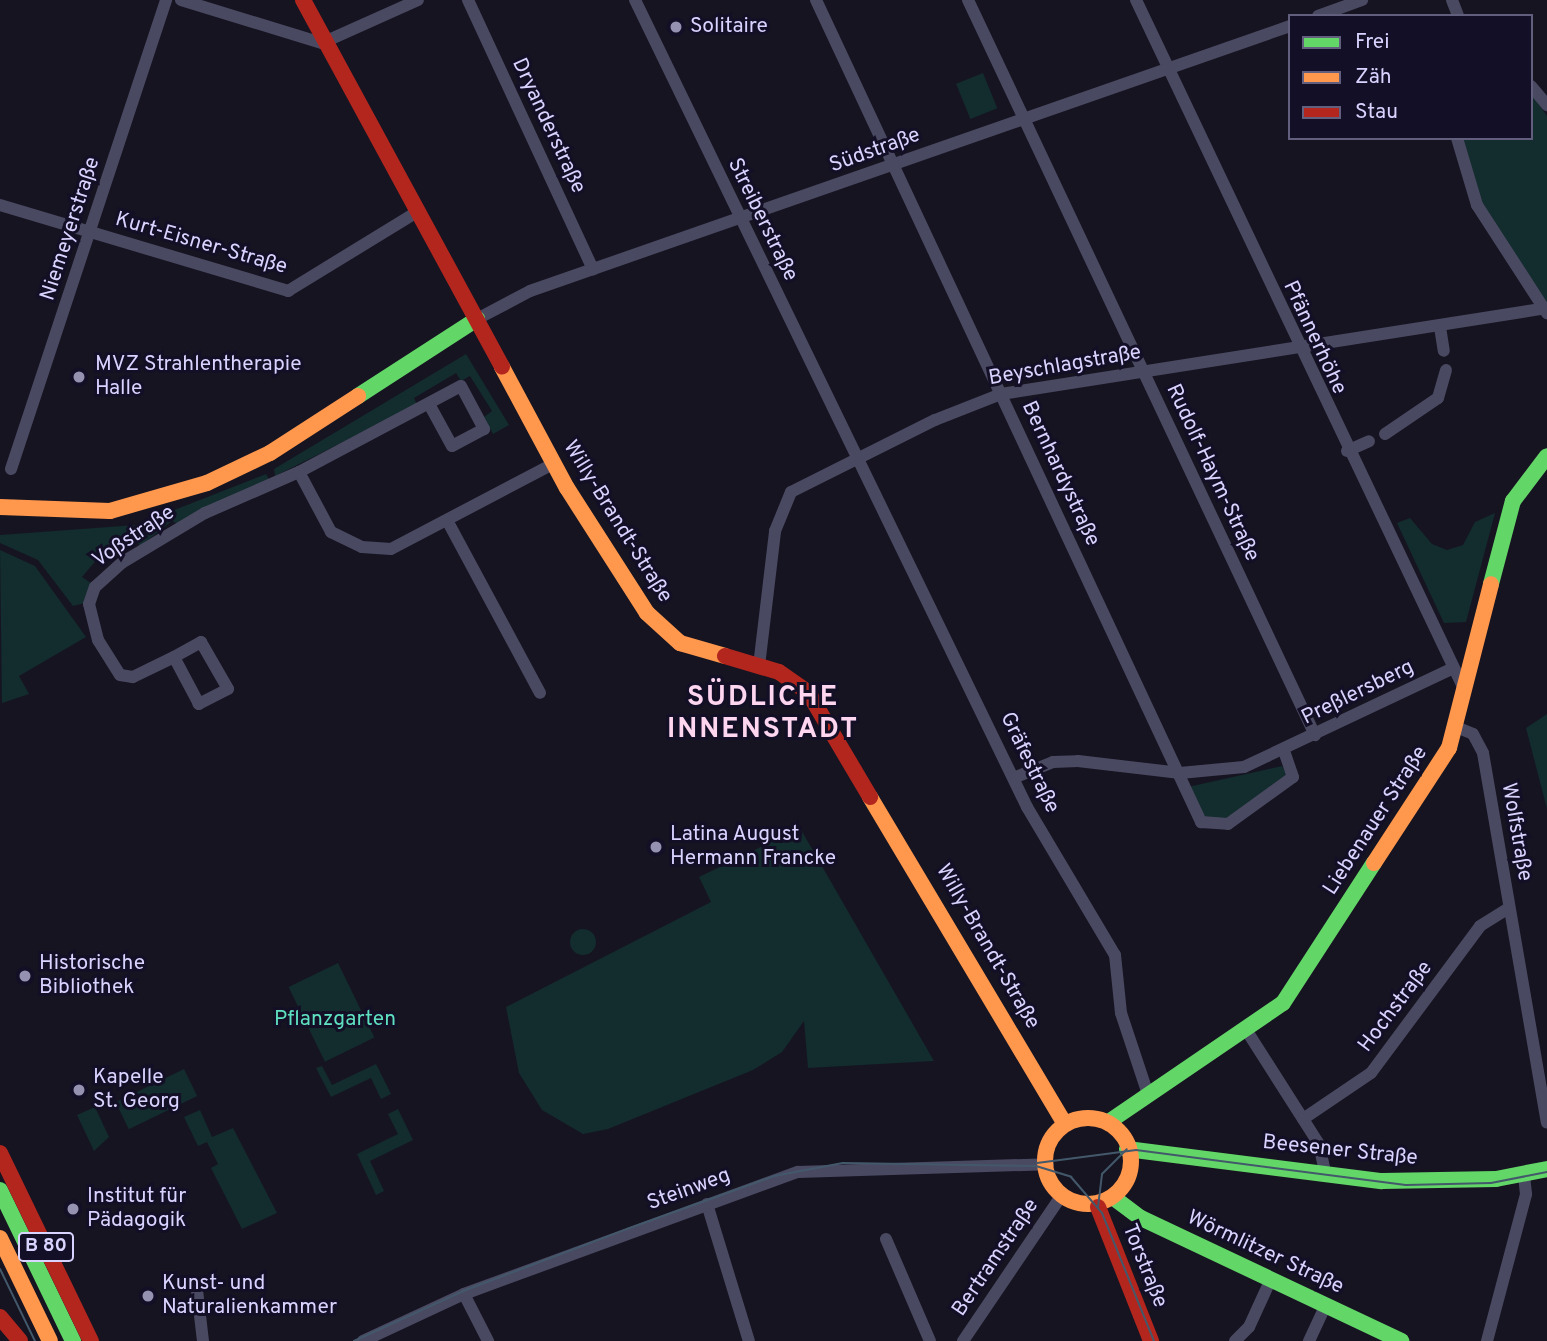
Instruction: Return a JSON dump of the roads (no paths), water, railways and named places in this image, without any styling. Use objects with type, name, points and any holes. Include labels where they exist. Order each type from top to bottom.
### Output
[{"type":"street","name":"Niemeyerstraße","points":[[11,469],[166,0]]},
{"type":"street","points":[[181,0],[322,43],[418,0]]},
{"type":"street","name":"Willy-Brandt-Straße","points":[[303,0],[322,43],[555,463],[662,630],[703,652],[791,677],[815,700],[1064,1123]]},
{"type":"street","name":"Dryanderstraße","points":[[468,0],[593,269]]},
{"type":"street","name":"Streiberstraße","points":[[635,0],[855,457]]},
{"type":"street","name":"Bernhardystraße","points":[[816,0],[1180,773]]},
{"type":"street","name":"Rudolf-Haym-Straße","points":[[968,0],[1315,735]]},
{"type":"street","name":"Pfännerhöhe","points":[[1136,0],[1450,670],[1464,689]]},
{"type":"street","points":[[1324,14],[1362,0]]},
{"type":"street","name":"Südstraße","points":[[477,319],[500,302],[1288,27]]},
{"type":"street","points":[[1533,88],[1547,105]]},
{"type":"street","points":[[1458,140],[1477,205],[1544,311]]},
{"type":"street","name":"Kurt-Eisner-Straße","points":[[0,205],[288,291],[417,212]]},
{"type":"street","name":"Beyschlagstraße","points":[[759,666],[779,511],[803,482],[855,457],[1001,394],[1544,311]]},
{"type":"street","points":[[0,516],[8,508],[110,511],[207,483],[270,453],[477,319]]},
{"type":"street","points":[[1440,327],[1444,351]]},
{"type":"street","points":[[1385,434],[1438,398],[1446,370]]},
{"type":"street","name":"Voßstraße","points":[[174,657],[199,704],[228,689],[201,642],[133,677],[120,675],[90,621],[95,587],[205,513],[299,472],[461,386],[484,429],[452,446],[429,404]]},
{"type":"street","points":[[1347,451],[1369,441]]},
{"type":"street","name":"Liebenauer Straße","points":[[1110,1121],[1147,1091],[1283,1003],[1449,748],[1513,501],[1547,456]]},
{"type":"street","name":"Gräfestraße","points":[[855,457],[1016,777],[1027,807],[1115,955],[1121,1013],[1147,1091]]},
{"type":"street","points":[[299,472],[331,532],[362,547],[391,549],[448,522],[555,463]]},
{"type":"street","points":[[448,522],[540,693]]},
{"type":"street","name":"Preßlersberg","points":[[1016,777],[1053,762],[1078,761],[1180,773],[1244,767],[1284,751],[1450,670]]},
{"type":"street","name":"Wolfstraße","points":[[1456,727],[1473,734],[1483,753],[1547,1122]]},
{"type":"street","points":[[1180,773],[1201,822],[1219,827],[1293,777],[1284,751]]},
{"type":"street","name":"Hochstraße","points":[[1303,1119],[1371,1073],[1480,926],[1509,908]]},
{"type":"street","points":[[1245,1028],[1303,1119],[1325,1172]]},
{"type":"street","points":[[1082,1114],[1110,1121],[1127,1149],[1125,1178],[1114,1198],[1098,1207],[1061,1196],[1048,1164],[1064,1123],[1082,1114]]},
{"type":"street","name":"Beesener Straße","points":[[1127,1149],[1419,1182],[1524,1174],[1547,1169]]},
{"type":"street","name":"B 80","points":[[0,1153],[91,1341]]},
{"type":"street","name":"Steinweg","points":[[363,1341],[464,1294],[707,1204],[818,1167],[1048,1164]]},
{"type":"street","points":[[1487,1341],[1525,1194],[1524,1174]]},
{"type":"street","points":[[0,1190],[73,1341]]},
{"type":"street","name":"Bertramstraße","points":[[963,1341],[1061,1196]]},
{"type":"street","name":"Wörmlitzer Straße","points":[[1114,1198],[1326,1305],[1376,1335],[1401,1341]]},
{"type":"street","points":[[707,1204],[749,1341]]},
{"type":"street","name":"Torstraße","points":[[1098,1207],[1151,1341]]},
{"type":"street","name":"B 80","points":[[0,1238],[50,1341]]},
{"type":"street","points":[[886,1239],[930,1341]]},
{"type":"street","points":[[1235,1341],[1249,1327],[1271,1279]]},
{"type":"street","points":[[197,1290],[203,1341]]},
{"type":"street","points":[[464,1294],[488,1341]]},
{"type":"street","points":[[1309,1341],[1326,1305]]},
{"type":"street","points":[[0,1317],[20,1341]]},
{"type":"tram line","points":[[1098,1207],[1102,1174],[1127,1149]]},
{"type":"tram line","points":[[1037,1163],[1136,1150],[1406,1185],[1491,1183],[1547,1172]]},
{"type":"tram line","points":[[354,1341],[463,1291],[627,1229],[774,1176],[843,1163],[1036,1166],[1071,1177],[1102,1213],[1154,1341]]},
{"type":"tram line","points":[[0,1269],[35,1341]]},
{"type":"place","name":"Solitaire","points":[[676,27]]},
{"type":"place","name":"MVZ Strahlentherapie Halle","points":[[79,377]]},
{"type":"place","name":"Latina August Hermann Francke","points":[[656,847]]},
{"type":"place","name":"Historische Bibliothek","points":[[25,976]]},
{"type":"place","name":"Kapelle St. Georg","points":[[79,1090]]},
{"type":"place","name":"Institut für Pädagogik","points":[[73,1209]]},
{"type":"place","name":"Kunst- und Naturalienkammer","points":[[148,1296]]},
{"type":"district","name":"SÜDLICHE INNENSTADT","points":[[763,714]]},
{"type":"park label","name":"Pflanzgarten","points":[[335,1020]]}]
